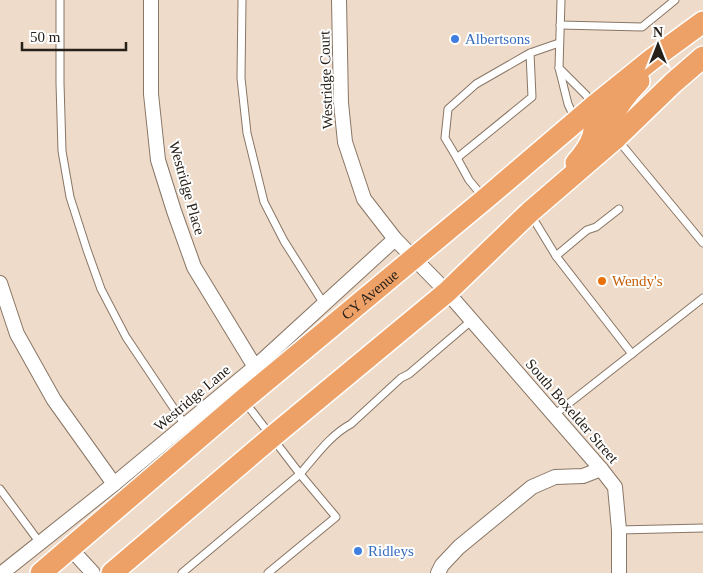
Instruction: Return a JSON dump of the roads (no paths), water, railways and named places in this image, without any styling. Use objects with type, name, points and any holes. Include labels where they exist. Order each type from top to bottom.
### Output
[{"type":"main road","name":"CY Avenue","points":[[41,573],[243,400],[594,106],[651,60],[703,22]]},
{"type":"main road","points":[[112,573],[447,292],[530,212],[616,138],[673,83],[703,58]]},
{"type":"main road","points":[[616,138],[612,133],[610,125],[616,111],[629,92],[648,71],[651,60]]},
{"type":"main road","points":[[530,212],[541,197],[566,174],[586,151],[594,135],[596,120],[594,106]]},
{"type":"street","name":"Westridge Place","points":[[151,0],[151,94],[158,160],[194,267],[255,367]]},
{"type":"street","name":"Westridge Court","points":[[339,0],[341,103],[345,142],[364,199],[395,240],[447,292]]},
{"type":"street","name":"Westridge Lane","points":[[2,573],[114,484],[255,367],[395,240]]},
{"type":"street","points":[[0,283],[17,334],[54,400],[114,484]]},
{"type":"street","name":"South Boxelder Street","points":[[447,292],[615,487],[619,530],[619,573]]},
{"type":"street","points":[[438,573],[442,565],[459,547],[532,487],[555,477],[583,476],[601,469]]},
{"type":"street","points":[[70,548],[93,573]]},
{"type":"lane","points":[[60,0],[62,151],[70,197],[87,250],[106,297],[126,337],[185,425]]},
{"type":"lane","points":[[242,0],[241,78],[247,133],[264,202],[284,241],[324,304]]},
{"type":"lane","points":[[560,0],[559,68],[568,104],[576,122]]},
{"type":"lane","points":[[560,25],[642,27],[675,0]]},
{"type":"lane","points":[[485,199],[469,180],[445,138],[448,110],[476,84],[530,53],[559,43]]},
{"type":"lane","points":[[457,158],[532,97],[530,53]]},
{"type":"lane","points":[[559,68],[586,95],[594,106]]},
{"type":"lane","points":[[616,138],[703,243]]},
{"type":"lane","points":[[556,256],[587,230],[596,227],[619,209]]},
{"type":"lane","points":[[530,212],[556,256],[632,354]]},
{"type":"lane","points":[[554,415],[703,298]]},
{"type":"lane","points":[[182,573],[300,474],[341,429],[350,424],[401,378],[409,374],[471,321]]},
{"type":"lane","points":[[243,400],[336,517],[268,573]]},
{"type":"lane","points":[[0,489],[40,543]]},
{"type":"lane","points":[[619,530],[703,528]]},
{"type":"place","name":"Albertsons","points":[[455,39]]},
{"type":"place","name":"Wendy's","points":[[602,281]]},
{"type":"place","name":"Ridleys","points":[[358,551]]}]
